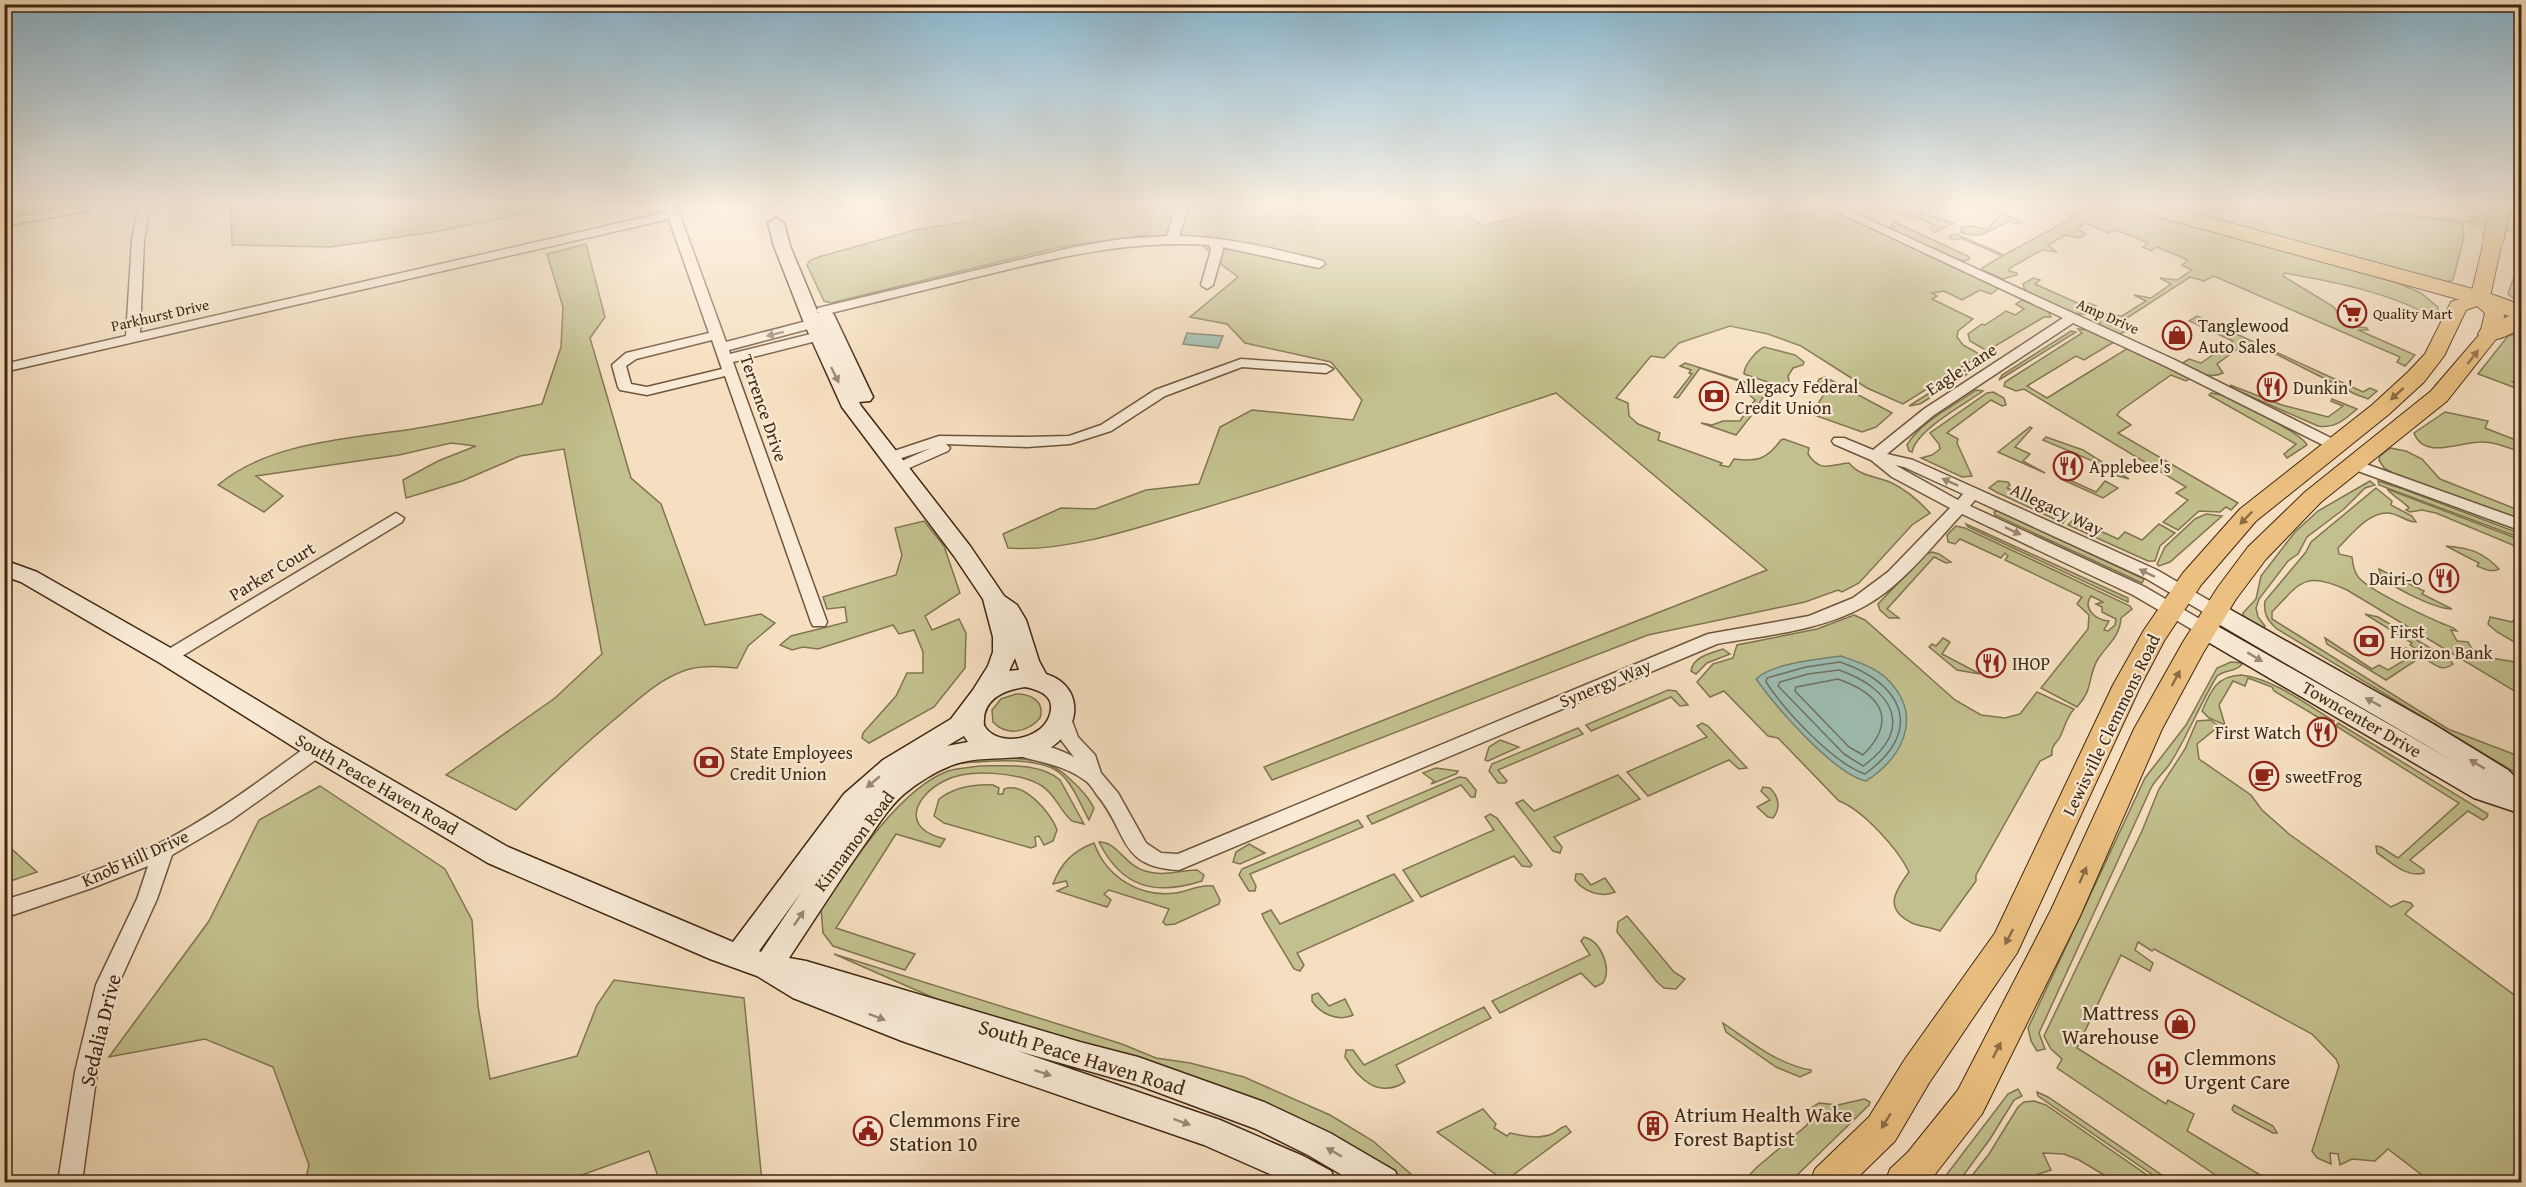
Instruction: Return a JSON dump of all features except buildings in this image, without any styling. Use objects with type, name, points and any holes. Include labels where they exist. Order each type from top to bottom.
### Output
[{"type":"highway","points":[[2346,262],[2415,287],[2437,298],[2455,314]]},
{"type":"highway","points":[[2354,262],[2480,298],[2522,313]]},
{"type":"highway","points":[[2490,333],[2522,319]]},
{"type":"main road","name":"Kinnamon Road","points":[[791,262],[823,324],[852,407],[962,551],[994,598],[1010,612],[1022,637],[1030,669],[1037,679]]},
{"type":"main road","points":[[2480,298],[2488,262]]},
{"type":"main road","points":[[2455,314],[2458,306],[2480,298]]},
{"type":"main road","points":[[2480,298],[2495,312],[2490,333]]},
{"type":"main road","name":"Lewisville Clemmons Road","points":[[1828,1182],[1881,1129],[1917,1071],[2006,943],[2127,685],[2176,601],[2248,515],[2380,410],[2416,377],[2434,357],[2455,314]]},
{"type":"main road","name":"Lewisville Clemmons Road","points":[[1903,1182],[1921,1165],[1970,1102],[2064,916],[2148,729],[2210,620],[2257,553],[2313,497],[2439,396],[2461,373],[2490,333]]},
{"type":"main road","name":"South Peace Haven Road","points":[[4,567],[29,578],[168,657],[317,749],[498,855],[767,967],[803,988],[902,1027],[1209,1131],[1292,1167],[1320,1182]]},
{"type":"main road","name":"Kinnamon Road","points":[[739,956],[853,801],[892,767],[960,726],[978,702],[999,669],[1005,652],[1005,638],[994,598]]},
{"type":"main road","name":"Towncenter Drive","points":[[2210,620],[2483,791],[2522,802]]},
{"type":"main road","name":"Kinnamon Road","points":[[978,702],[997,684],[1011,679],[1037,679]]},
{"type":"main road","points":[[1037,679],[1059,692],[1064,704],[1063,718]]},
{"type":"main road","points":[[978,702],[972,725],[979,736],[991,744],[1009,748]]},
{"type":"main road","name":"Kinnamon Road","points":[[767,967],[846,849],[876,808],[895,787],[949,755],[1031,745],[1044,740],[1063,718]]},
{"type":"main road","name":"South Peace Haven Road","points":[[767,967],[806,974],[1080,1056],[1138,1071],[1264,1118],[1319,1144],[1384,1182]]},
{"type":"street","points":[[133,338],[137,262]]},
{"type":"street","name":"Parkhurst Drive","points":[[4,368],[454,262]]},
{"type":"street","name":"Terrence Drive","points":[[691,262],[819,622]]},
{"type":"street","points":[[724,353],[631,356],[619,365],[625,387],[647,392],[724,353],[1027,262]]},
{"type":"street","points":[[1207,285],[1213,262]]},
{"type":"street","points":[[1313,262],[1319,264]]},
{"type":"street","name":"Amp Drive","points":[[1952,262],[2216,385],[2334,445]]},
{"type":"street","name":"Eagle Lane","points":[[1875,456],[1929,411],[2072,318]]},
{"type":"street","points":[[891,458],[939,451],[953,440],[1027,442],[1070,440],[1106,428],[1160,393],[1241,363],[1326,369]]},
{"type":"street","name":"Allegacy Way","points":[[1839,441],[1875,456],[1908,463],[2151,574],[2176,601]]},
{"type":"street","name":"Allegacy Way","points":[[1875,456],[1897,474],[1960,507],[2139,591],[2176,601],[2210,620]]},
{"type":"street","points":[[2352,464],[2522,526]]},
{"type":"street","name":"Synergy Way","points":[[1093,776],[1111,798],[1137,845],[1148,857],[1162,862],[1175,862],[1212,849],[1714,638],[1812,621],[1859,602],[1894,576],[1973,493]]},
{"type":"street","name":"Parker Court","points":[[168,657],[396,519]]},
{"type":"street","points":[[1063,718],[1070,740],[1088,760],[1093,776]]},
{"type":"street","points":[[1009,748],[1056,756],[1093,776]]},
{"type":"street","name":"Knob Hill Drive","points":[[4,909],[112,872],[164,850],[201,829],[317,749]]},
{"type":"street","name":"Sedalia Drive","points":[[70,1182],[86,1072],[107,985],[147,899],[164,850]]},
{"type":"shaded area","points":[[550,262],[591,262],[605,317],[590,338],[631,478],[661,504],[705,625],[761,614],[775,623],[748,646],[737,668],[711,666],[692,668],[657,685],[589,741],[516,810],[446,775],[555,698],[602,654],[564,449],[520,456],[462,481],[406,498],[403,480],[438,461],[476,446],[451,443],[399,455],[256,476],[283,496],[264,512],[218,485],[238,471],[260,460],[308,445],[406,430],[542,404],[561,347],[563,307]]},
{"type":"shaded area","points":[[809,262],[997,262],[831,303],[824,301],[807,265]]},
{"type":"shaded area","points":[[1219,262],[1944,262],[1999,288],[1991,294],[1980,290],[1962,300],[1944,291],[1932,293],[1937,296],[1932,299],[1973,319],[1958,331],[1957,337],[1963,345],[1981,355],[1903,404],[1867,388],[1801,346],[1768,334],[1730,326],[1679,343],[1664,358],[1651,356],[1616,398],[1628,403],[1629,416],[1638,424],[1660,433],[1658,440],[1722,463],[1720,465],[1729,467],[1734,459],[1761,458],[1784,439],[1809,448],[1808,454],[1822,466],[1849,463],[1858,471],[1892,483],[1908,493],[1930,513],[1912,525],[1859,583],[1842,592],[1838,590],[1805,602],[1648,635],[1272,780],[1264,767],[1767,570],[1556,393],[1292,481],[1132,529],[1056,546],[1008,548],[1003,534],[1061,508],[1095,509],[1146,490],[1199,484],[1220,427],[1252,410],[1353,420],[1362,400],[1331,362],[1245,343],[1227,324],[1190,317],[1238,277]]},
{"type":"shaded area","points":[[1991,262],[2020,262],[2009,271],[2017,275],[2003,279],[1982,268]]},
{"type":"shaded area","points":[[2185,262],[2327,262],[2391,280],[2421,293],[2438,307],[2438,318],[2399,301],[2361,289],[2284,273],[2283,276],[2334,307],[2342,320],[2348,321],[2351,326],[2367,328],[2368,330],[2358,330],[2415,355],[2405,366],[2397,362],[2400,357],[2214,276],[2204,281],[2190,277],[2116,325],[2126,331],[2118,335],[2100,325],[2099,319],[2107,314],[2122,316],[2146,301],[2134,295],[2151,298],[2171,284],[2160,278],[2177,280],[2192,270],[2182,265]]},
{"type":"shaded area","points":[[2374,262],[2458,262],[2453,280],[2445,282]]},
{"type":"shaded area","points":[[2519,262],[2521,262],[2521,304],[2508,294]]},
{"type":"shaded area","points":[[2033,278],[2040,280],[2035,284],[2084,306],[2089,303],[2096,306],[2085,314],[2074,314],[2025,291],[2023,284]]},
{"type":"shaded area","points":[[2022,300],[2048,310],[2051,317],[2044,317],[1987,351],[1970,341],[1968,334],[1982,324],[1985,325],[2006,311],[2015,315],[2024,309],[2016,304]]},
{"type":"shaded area","points":[[2197,316],[2363,392],[2370,388],[2377,391],[2368,399],[2355,394],[2258,345],[2239,348],[2217,364],[2223,373],[2212,376],[2196,372],[2181,364],[2189,359],[2201,363],[2233,341],[2189,321]]},
{"type":"shaded area","points":[[2078,329],[2089,330],[2114,342],[2084,360],[2076,356],[2027,386],[2047,398],[2128,348],[2187,375],[2189,379],[2186,381],[2171,375],[2120,411],[2117,415],[2131,425],[2118,433],[2238,503],[2231,510],[2226,507],[2220,512],[2199,511],[2178,530],[2163,522],[2188,500],[2176,493],[2186,487],[2024,389],[2016,391],[2004,386],[2005,382],[2082,333]]},
{"type":"shaded area","points":[[2071,331],[2076,332],[1999,380],[2002,375]]},
{"type":"shaded area","points":[[2521,333],[2521,384],[2513,382],[2521,390],[2478,374],[2508,336]]},
{"type":"shaded area","points":[[1764,347],[1795,355],[1804,362],[1803,365],[1793,368],[1788,376],[1790,386],[1782,387],[1744,374],[1751,359]]},
{"type":"shaded area","points":[[1986,357],[1989,360],[1920,404],[1909,406]]},
{"type":"shaded area","points":[[1685,363],[1761,387],[1766,393],[1756,408],[1746,405],[1751,405],[1755,400],[1743,389],[1742,382],[1700,368],[1678,398],[1674,397],[1692,374],[1689,373],[1691,370],[1680,366]]},
{"type":"shaded area","points":[[1825,377],[1892,413],[1876,427],[1862,432],[1800,410],[1803,407],[1814,410],[1828,388],[1817,384],[1819,379]]},
{"type":"shaded area","points":[[2230,385],[2282,405],[2328,417],[2343,406],[2331,401],[2332,399],[2357,409],[2334,425],[2318,426],[2236,390]]},
{"type":"shaded area","points":[[1976,390],[1983,391],[1931,426],[1915,444],[1912,452],[1909,451],[1907,445],[1913,436],[1938,415]]},
{"type":"shaded area","points":[[1993,392],[2004,398],[2006,405],[2002,406],[1991,400],[1947,433],[1958,439],[1957,443],[1972,476],[1962,477],[1921,458],[1932,455],[1940,449],[1939,444],[1930,433],[1987,393]]},
{"type":"shaded area","points":[[2211,393],[2223,395],[2269,418],[2294,433],[2307,445],[2287,458],[2284,454],[2296,444],[2209,395]]},
{"type":"shaded area","points":[[2445,412],[2488,421],[2485,428],[2521,442],[2521,452],[2485,442],[2434,448],[2419,441],[2414,433]]},
{"type":"shaded area","points":[[1741,413],[1751,416],[1736,435],[1701,423],[1712,425],[1723,421],[1740,421],[1744,415]]},
{"type":"shaded area","points":[[2030,427],[2032,428],[2015,447],[2030,454],[2023,461],[2045,473],[1998,452]]},
{"type":"shaded area","points":[[2046,437],[2083,450],[2129,479],[2111,474],[2114,470],[2043,440]]},
{"type":"shaded area","points":[[2390,448],[2406,451],[2422,459],[2440,479],[2521,511],[2521,522],[2384,468],[2379,460],[2380,456]]},
{"type":"shaded area","points":[[2063,477],[2096,492],[2105,481],[2118,488],[2103,498],[2061,479]]},
{"type":"shaded area","points":[[1998,481],[2008,482],[2010,485],[2007,488],[2068,516],[2063,523],[1989,488]]},
{"type":"shaded area","points":[[2370,481],[2375,485],[2365,488],[2344,509],[2307,537],[2298,554],[2288,561],[2259,599],[2256,608],[2258,617],[2265,626],[2261,632],[2244,618],[2243,613],[2256,599],[2261,576],[2295,532],[2318,511]]},
{"type":"shaded area","points":[[2378,481],[2521,534],[2521,538],[2379,485]]},
{"type":"shaded area","points":[[2376,488],[2392,501],[2391,505],[2412,516],[2416,522],[2389,513],[2374,516],[2361,525],[2338,548],[2339,554],[2352,557],[2357,576],[2375,590],[2455,629],[2457,631],[2451,630],[2457,641],[2468,642],[2472,649],[2481,650],[2485,657],[2521,663],[2521,695],[2347,590],[2333,584],[2312,581],[2297,587],[2272,612],[2272,619],[2448,729],[2521,757],[2521,776],[2277,629],[2267,617],[2265,601],[2306,552],[2311,542]]},
{"type":"shaded area","points":[[2387,489],[2521,540],[2521,556],[2513,545],[2436,513],[2406,510],[2409,508]]},
{"type":"shaded area","points":[[1998,511],[2144,579],[2142,583],[1995,515],[1994,512]]},
{"type":"shaded area","points":[[2206,514],[2222,516],[2170,562],[2159,566],[2157,564],[2165,547],[2195,519]]},
{"type":"shaded area","points":[[2074,519],[2118,539],[2125,532],[2142,540],[2159,524],[2175,533],[2160,546],[2155,561],[2148,561],[2068,525]]},
{"type":"shaded area","points":[[924,521],[944,546],[960,593],[925,616],[932,630],[959,619],[966,633],[965,668],[934,707],[869,743],[862,738],[863,733],[896,696],[907,673],[923,673],[923,652],[914,630],[899,634],[893,625],[818,649],[803,647],[792,650],[780,645],[791,636],[847,622],[845,607],[827,609],[823,597],[896,575],[902,555],[895,528]]},
{"type":"shaded area","points":[[1966,524],[2128,598],[2128,602],[1968,527]]},
{"type":"shaded area","points":[[1956,526],[1965,528],[2130,606],[2132,609],[2121,618],[2116,636],[2098,659],[2086,694],[2077,707],[2041,688],[2088,629],[2089,615],[2077,604],[2082,597],[2005,560],[2008,556],[2005,553],[2001,558],[1960,539],[1955,544],[1948,542],[1947,535]],"holes":[[[2091,596],[2103,602],[2096,604],[2102,607],[2102,612],[2116,619],[2115,625],[2108,631],[2104,630],[2109,621],[2095,616],[2088,605]]]},
{"type":"shaded area","points":[[2446,546],[2476,552],[2499,569],[2491,571],[2477,566],[2479,563]]},
{"type":"shaded area","points":[[1932,552],[1951,562],[1946,563],[1934,557],[1887,609],[1899,618],[1889,618],[1880,610],[1878,604],[1926,554]]},
{"type":"shaded area","points":[[2379,569],[2424,591],[2422,594],[2452,609],[2435,605],[2403,591],[2385,579]]},
{"type":"shaded area","points":[[2521,611],[2521,646],[2488,624],[2490,617],[2512,622]]},
{"type":"shaded area","points":[[2365,614],[2378,617],[2449,659],[2453,664],[2446,668],[2437,666],[2427,660],[2430,658],[2410,645],[2412,643]]},
{"type":"shaded area","points":[[1854,615],[1865,620],[1955,700],[1981,715],[2005,718],[2020,714],[2037,692],[2074,709],[2053,747],[2052,755],[2040,761],[1976,875],[1976,881],[1940,931],[1912,923],[1897,912],[1894,899],[1899,886],[1909,872],[1897,852],[1879,831],[1859,813],[1839,801],[1778,738],[1768,736],[1724,691],[1710,697],[1697,682],[1713,664],[1733,658],[1737,645],[1817,629]]},
{"type":"shaded area","points":[[1943,638],[1950,642],[1942,654],[1980,674],[1957,670],[1929,647],[1932,644],[1936,646]]},
{"type":"shaded area","points":[[2325,638],[2372,669],[2379,665],[2388,670],[2412,656],[2403,650],[2406,648],[2421,657],[2386,680],[2327,644]]},
{"type":"shaded area","points":[[1723,649],[1730,654],[1707,663],[1696,674],[1691,671],[1692,666],[1699,659]]},
{"type":"shaded area","points":[[2231,662],[2243,663],[2217,676],[2169,766],[2151,788],[2039,1033],[2045,1049],[2037,1051],[2031,1041],[2028,1028],[2145,778],[2186,725],[2217,668]]},
{"type":"shaded area","points":[[2241,675],[2266,681],[2334,721],[2331,725],[2274,691],[2272,687],[2248,678],[2245,686],[2233,681],[2219,705],[2225,725],[2209,718],[2202,711],[2212,691],[2220,681]]},
{"type":"shaded area","points":[[1668,690],[1676,691],[1688,705],[1680,706],[1671,697],[1591,731],[1586,725]]},
{"type":"shaded area","points":[[1016,694],[1027,695],[1039,703],[1040,718],[1030,727],[1017,731],[1005,730],[993,722],[992,710],[1001,699]]},
{"type":"shaded area","points":[[2210,720],[2219,726],[2197,744],[2199,759],[2251,795],[2262,810],[2289,834],[2391,907],[2403,901],[2411,903],[2413,906],[2405,914],[2521,1000],[2521,1182],[2431,1182],[2388,1149],[2375,1161],[2352,1159],[2340,1165],[2338,1154],[2330,1153],[2331,1164],[2317,1158],[2312,1151],[2339,1066],[2336,1059],[2312,1034],[2138,942],[2135,950],[2153,963],[2150,971],[2121,955],[2077,1048],[2166,1104],[2168,1100],[2194,1114],[2187,1131],[2272,1182],[2226,1182],[2057,1068],[2062,1059],[2051,1049],[2044,1036],[2142,831],[2159,789],[2185,749],[2197,721]]},
{"type":"shaded area","points":[[1702,723],[1708,726],[1747,768],[1739,769],[1729,760],[1648,796],[1627,772],[1707,737],[1697,726]]},
{"type":"shaded area","points":[[2338,723],[2488,814],[2487,817],[2483,820],[2468,811],[2410,860],[2424,870],[2424,873],[2411,873],[2399,868],[2377,853],[2376,846],[2398,858],[2459,803],[2336,726]]},
{"type":"shaded area","points":[[1578,728],[1583,734],[1498,770],[1507,781],[1505,783],[1498,783],[1489,771],[1492,764]]},
{"type":"shaded area","points":[[1500,740],[1519,747],[1488,761],[1485,760],[1489,747]]},
{"type":"shaded area","points":[[989,757],[1032,760],[1052,766],[1080,789],[1092,804],[1094,808],[1089,820],[1070,785],[1053,769],[1041,764],[1026,762],[995,761],[956,764],[955,761]]},
{"type":"shaded area","points":[[979,766],[1021,766],[1052,774],[1060,780],[1084,824],[1072,821],[1042,786],[1020,777],[979,773],[966,774],[944,781],[925,795],[916,812],[917,820],[922,828],[945,839],[940,847],[896,834],[836,928],[915,954],[905,970],[833,946],[823,933],[821,909],[877,831],[911,794],[930,780],[955,769]]},
{"type":"shaded area","points":[[1436,768],[1458,771],[1456,774],[1431,784],[1434,781],[1423,773]]},
{"type":"shaded area","points":[[1618,775],[1640,799],[1554,837],[1562,847],[1560,853],[1553,851],[1516,803],[1523,800],[1534,811]]},
{"type":"shaded area","points":[[1459,777],[1466,778],[1476,790],[1475,797],[1471,797],[1461,785],[1372,824],[1367,816]]},
{"type":"shaded area","points":[[993,785],[999,788],[998,794],[1003,794],[1004,789],[1012,788],[1036,800],[1049,815],[1057,830],[1053,841],[1044,845],[1039,836],[1035,837],[1036,846],[1031,848],[944,823],[934,816],[939,799],[945,795],[965,787]]},
{"type":"shaded area","points":[[320,786],[445,869],[472,920],[478,1006],[490,1079],[577,1056],[597,1005],[614,980],[744,998],[762,1182],[660,1182],[649,1151],[562,1182],[305,1182],[309,1165],[273,1067],[205,1039],[109,1057],[209,921],[259,820]]},
{"type":"shaded area","points":[[1763,787],[1770,788],[1777,799],[1778,806],[1773,818],[1768,817],[1757,807],[1770,800],[1761,791]]},
{"type":"shaded area","points":[[1490,814],[1497,818],[1532,865],[1522,866],[1514,856],[1421,897],[1403,870],[1494,830],[1485,817]]},
{"type":"shaded area","points":[[1358,820],[1363,827],[1250,874],[1256,886],[1255,891],[1249,891],[1239,875],[1242,869]]},
{"type":"shaded area","points":[[1099,842],[1111,846],[1132,864],[1145,871],[1165,873],[1197,870],[1204,875],[1202,881],[1169,888],[1142,884],[1129,879],[1118,870]]},
{"type":"shaded area","points":[[5,843],[37,872],[5,883]]},
{"type":"shaded area","points":[[1094,843],[1107,866],[1126,883],[1163,894],[1213,886],[1220,900],[1219,904],[1175,924],[1166,925],[1163,922],[1169,909],[1109,890],[1104,894],[1111,900],[1107,907],[1057,891],[1068,886],[1066,881],[1053,884],[1064,864],[1074,854]]},
{"type":"shaded area","points":[[1249,844],[1265,853],[1240,864],[1233,862],[1236,852]]},
{"type":"shaded area","points":[[1394,874],[1413,901],[1297,953],[1304,965],[1300,971],[1294,969],[1262,914],[1271,910],[1280,924]]},
{"type":"shaded area","points":[[1576,874],[1582,874],[1591,885],[1605,878],[1615,892],[1599,894],[1588,891],[1575,880]]},
{"type":"shaded area","points":[[1627,916],[1674,972],[1685,979],[1676,989],[1664,988],[1657,982],[1617,932],[1618,922]]},
{"type":"shaded area","points":[[1584,937],[1600,949],[1603,956],[1606,970],[1603,983],[1595,987],[1581,973],[1500,1013],[1492,1001],[1590,955],[1581,941]]},
{"type":"shaded area","points":[[834,954],[1122,1044],[1156,1058],[1190,1063],[1244,1077],[1330,1115],[1373,1141],[1420,1182],[1395,1182],[1385,1175],[959,1009]]},
{"type":"shaded area","points":[[1318,993],[1329,1006],[1345,999],[1353,1015],[1342,1018],[1320,1010],[1312,1001],[1312,995]]},
{"type":"shaded area","points":[[1484,1007],[1491,1018],[1396,1065],[1405,1082],[1395,1087],[1386,1088],[1370,1084],[1356,1073],[1345,1057],[1346,1050],[1353,1050],[1364,1065]]},
{"type":"shaded area","points":[[1723,1023],[1776,1058],[1811,1070],[1811,1072],[1800,1077],[1776,1067],[1726,1032]]},
{"type":"shaded area","points":[[2018,1089],[2022,1096],[2014,1100],[1990,1139],[1960,1180],[1941,1182],[2008,1094]]},
{"type":"shaded area","points":[[2037,1092],[2048,1097],[2172,1182],[2163,1182],[2038,1096]]},
{"type":"shaded area","points":[[1864,1099],[1870,1102],[1869,1105],[1790,1182],[1743,1182],[1756,1168],[1807,1125],[1811,1108],[1819,1103],[1838,1105]]},
{"type":"shaded area","points":[[2034,1101],[2046,1105],[2157,1182],[2116,1182],[2079,1160],[2064,1154],[2043,1153],[2051,1170],[2033,1176],[2024,1182],[1967,1182],[1989,1154],[2018,1107],[2024,1102]]},
{"type":"shaded area","points":[[2234,1105],[2273,1126],[2277,1133],[2234,1112],[2232,1109]]},
{"type":"shaded area","points":[[1483,1109],[1496,1124],[1494,1128],[1507,1136],[1510,1133],[1532,1137],[1543,1136],[1566,1126],[1571,1132],[1505,1181],[1437,1132]]},
{"type":"water","points":[[1187,333],[1223,336],[1218,348],[1183,344]]},
{"type":"water","points":[[1841,656],[1867,666],[1885,677],[1900,696],[1905,709],[1904,736],[1898,749],[1879,772],[1866,781],[1853,776],[1822,753],[1791,722],[1756,679],[1784,665]]},
{"type":"place","name":"Quality Mart","points":[[2352,313]]},
{"type":"place","name":"Tanglewood Auto Sales","points":[[2177,335]]},
{"type":"place","name":"Dunkin'","points":[[2272,387]]},
{"type":"place","name":"Allegacy Federal Credit Union","points":[[1714,396]]},
{"type":"place","name":"Applebee's","points":[[2068,466]]},
{"type":"place","name":"Dairi-O","points":[[2444,578]]},
{"type":"place","name":"First Horizon Bank","points":[[2369,641]]},
{"type":"place","name":"IHOP","points":[[1991,663]]},
{"type":"place","name":"First Watch","points":[[2322,732]]},
{"type":"place","name":"State Employees Credit Union","points":[[709,762]]},
{"type":"place","name":"sweetFrog","points":[[2264,776]]},
{"type":"place","name":"Mattress Warehouse","points":[[2180,1024]]},
{"type":"place","name":"Clemmons Urgent Care","points":[[2163,1069]]},
{"type":"place","name":"Atrium Health Wake Forest Baptist","points":[[1653,1126]]},
{"type":"place","name":"Clemmons Fire Station 10","points":[[868,1131]]}]
